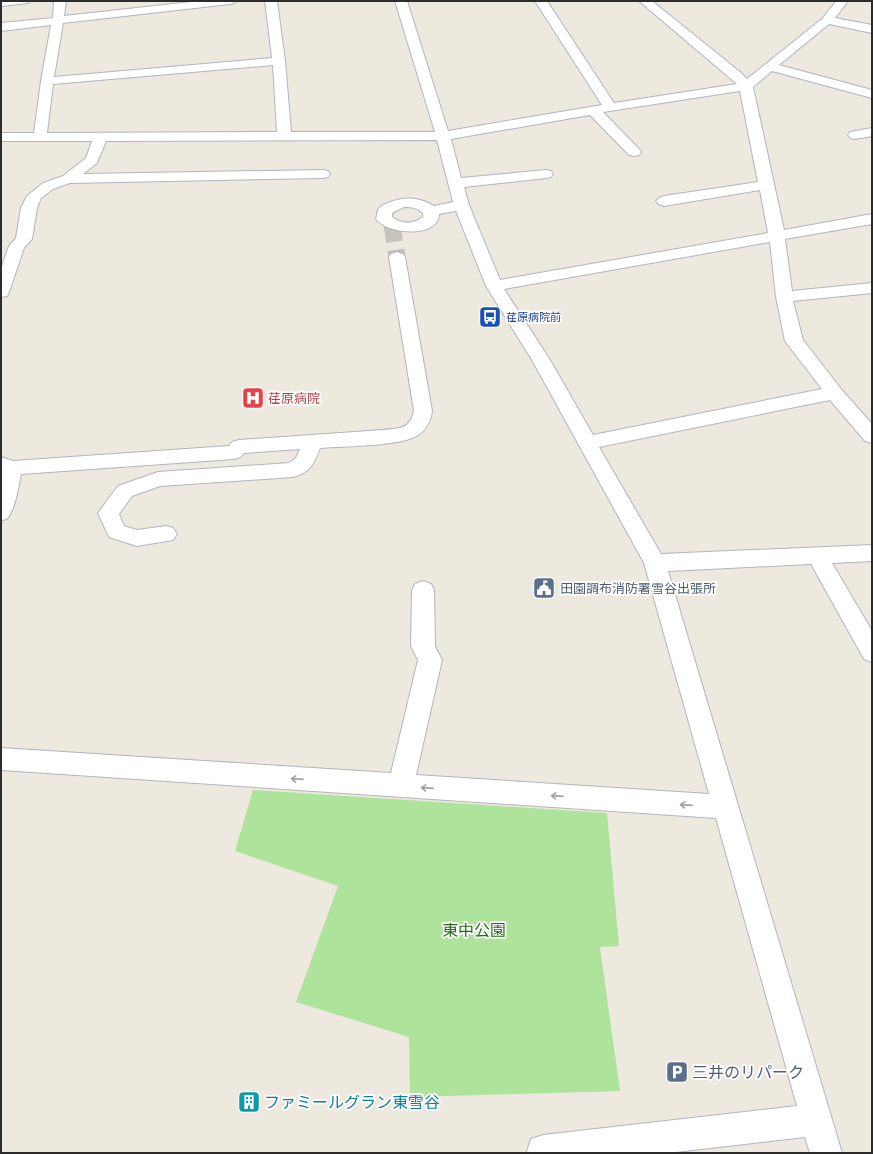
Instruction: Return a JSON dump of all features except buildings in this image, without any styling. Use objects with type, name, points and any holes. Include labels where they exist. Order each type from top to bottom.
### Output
[{"type":"street","points":[[1,3],[24,1]]},
{"type":"street","points":[[40,137],[47,81],[58,21],[60,1]]},
{"type":"street","points":[[1,27],[230,1]]},
{"type":"street","points":[[271,1],[279,61],[284,137]]},
{"type":"street","points":[[401,1],[442,136],[461,205],[494,286],[541,360],[589,442],[655,563],[815,1120],[826,1153]]},
{"type":"street","points":[[541,1],[610,107]]},
{"type":"street","points":[[649,4],[666,1]]},
{"type":"street","points":[[1,137],[442,136],[610,107],[746,86],[827,20],[842,1]]},
{"type":"street","points":[[649,4],[736,75],[746,86],[777,236],[784,297],[794,341],[834,393],[863,414],[872,436]]},
{"type":"street","points":[[827,20],[872,29]]},
{"type":"street","points":[[47,81],[279,61]]},
{"type":"street","points":[[769,66],[872,94]]},
{"type":"street","points":[[593,110],[634,152]]},
{"type":"street","points":[[855,135],[872,132]]},
{"type":"street","points":[[68,179],[92,160],[101,137]]},
{"type":"street","points":[[1,292],[17,246],[24,239],[29,208],[34,196],[48,186],[68,179],[323,174]]},
{"type":"street","points":[[455,183],[546,174]]},
{"type":"street","points":[[664,201],[766,185]]},
{"type":"street","points":[[431,211],[461,205]]},
{"type":"street","points":[[494,286],[872,219]]},
{"type":"street","points":[[1,513],[6,499],[6,466],[234,452],[240,447],[383,437],[415,430],[422,422],[423,411],[397,257]]},
{"type":"street","points":[[784,297],[872,288]]},
{"type":"street","points":[[589,442],[834,393]]},
{"type":"street","points":[[166,534],[137,538],[116,531],[108,512],[124,492],[158,479],[293,470],[306,462],[312,442]]},
{"type":"street","points":[[655,563],[872,553]]},
{"type":"street","points":[[817,556],[872,652]]},
{"type":"street","points":[[401,786],[430,660],[423,646],[423,590]]},
{"type":"street","points":[[1,759],[725,807]]},
{"type":"street","points":[[543,1151],[815,1120]]},
{"type":"green space","name":"東中公園","points":[[253,790],[607,813],[619,946],[600,947],[620,1091],[410,1097],[409,1037],[296,1002],[338,886],[235,851]]},
{"type":"tunnel","points":[[392,225],[397,257]]},
{"type":"place","name":"荏原病院前","points":[[490,317]]},
{"type":"place","name":"荏原病院","points":[[253,398]]},
{"type":"place","name":"田園調布消防署雪谷出張所","points":[[544,588]]},
{"type":"place","name":"三井のリパーク","points":[[677,1072]]},
{"type":"place","name":"ファミールグラン東雪谷","points":[[249,1102]]}]
